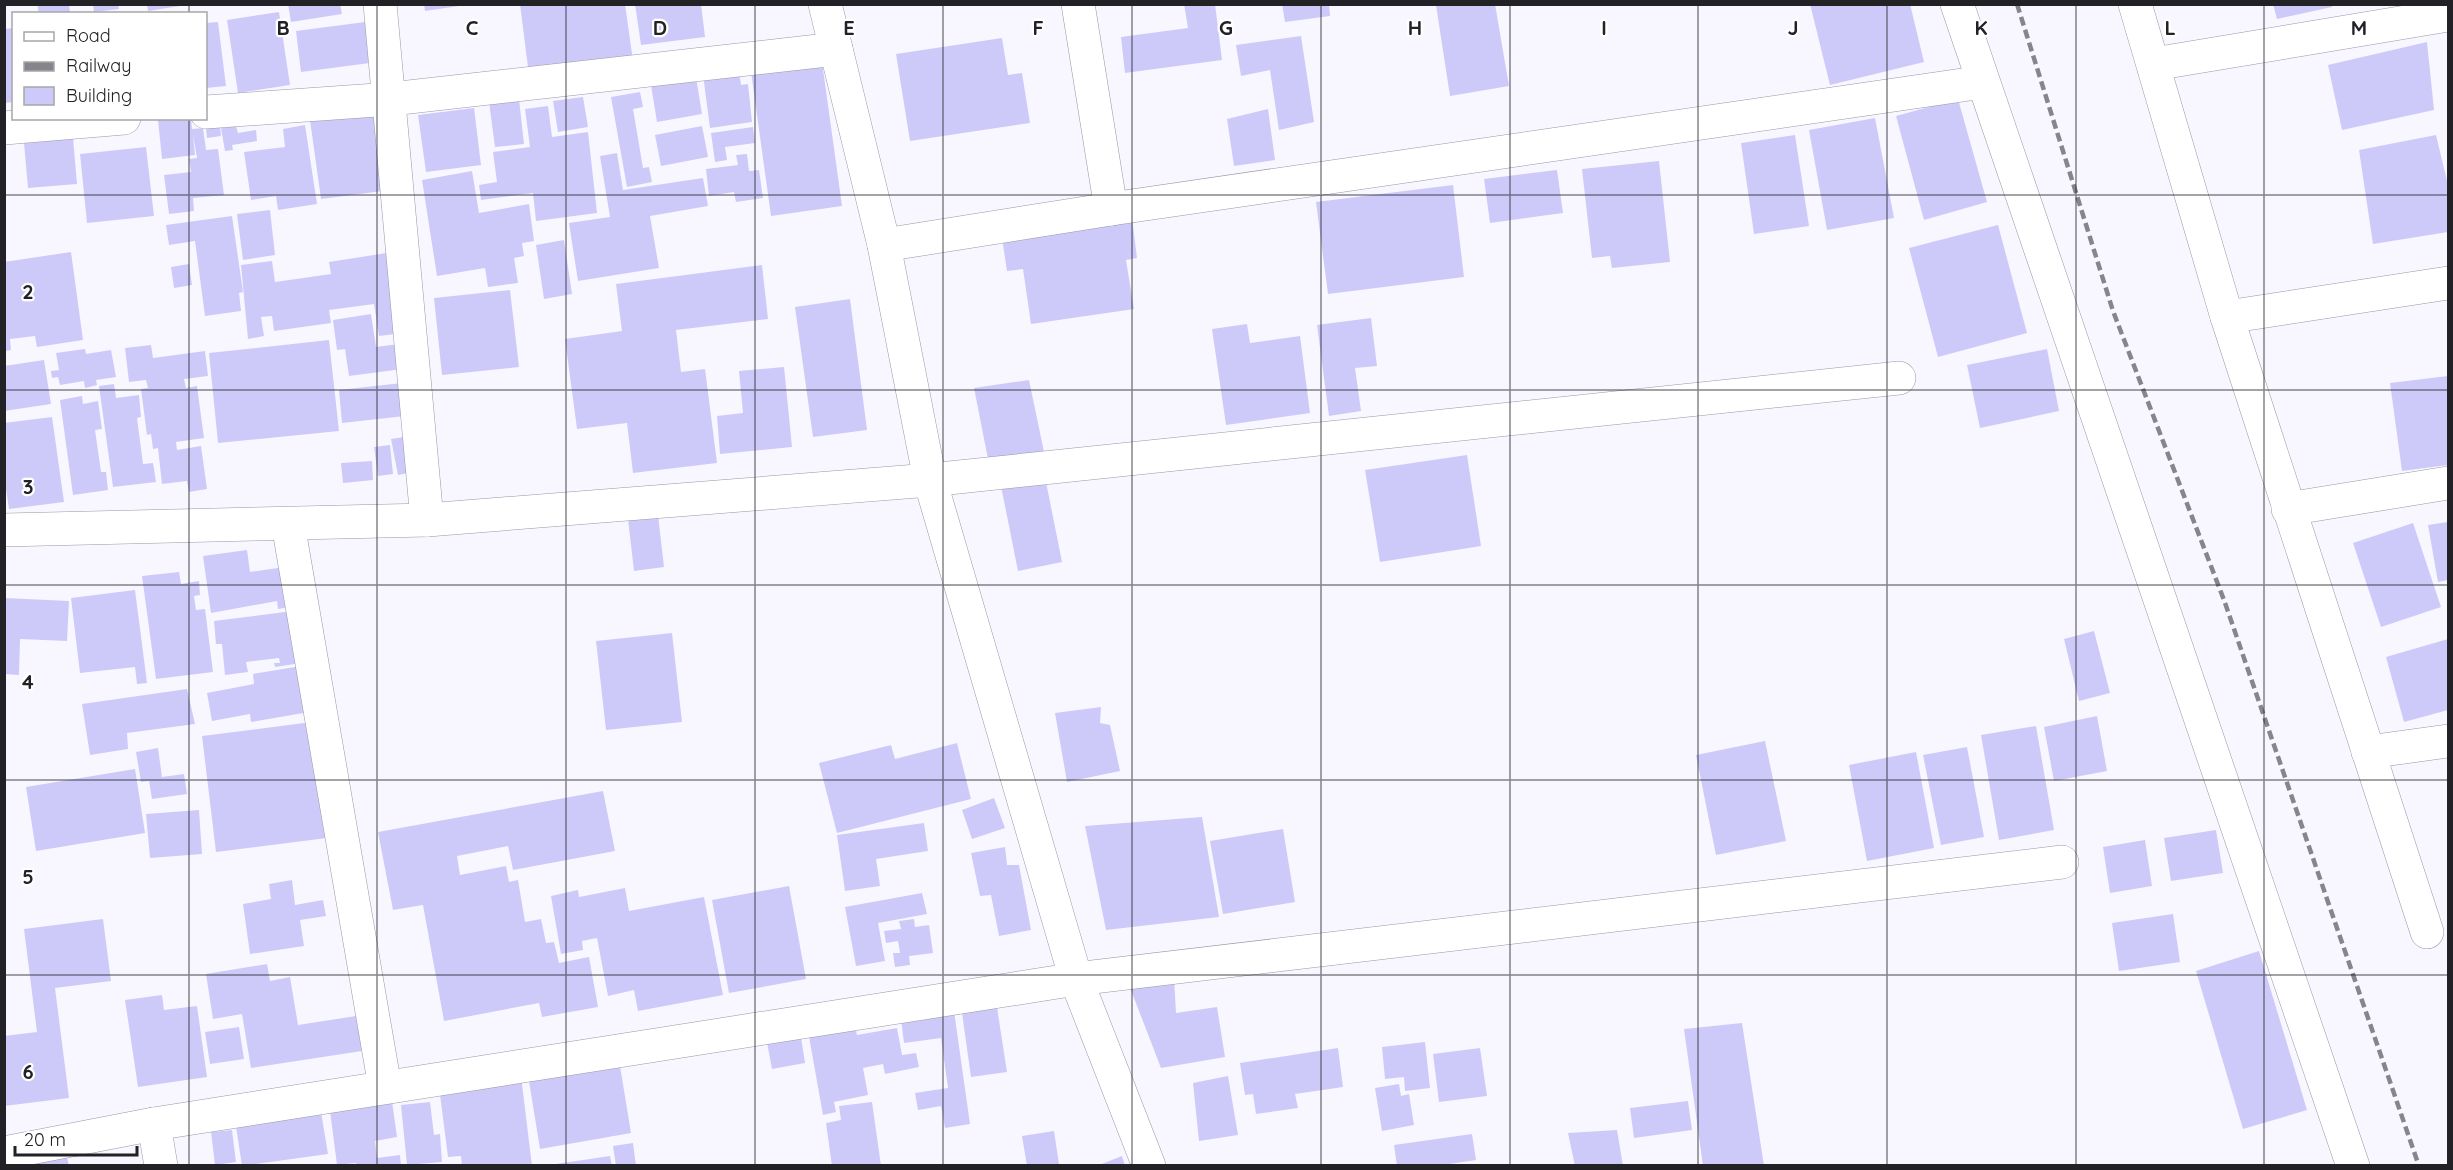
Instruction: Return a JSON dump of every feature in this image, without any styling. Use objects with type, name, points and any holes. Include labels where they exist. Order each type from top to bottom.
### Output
[{"type":"street","points":[[380,4],[391,99],[427,520]]},
{"type":"street","points":[[825,4],[884,246],[930,480],[1076,979],[1149,1166]]},
{"type":"street","points":[[1078,4],[1111,209]]},
{"type":"street","points":[[1956,4],[2353,1166]]},
{"type":"street","points":[[2135,4],[2227,317],[2427,932]]},
{"type":"street","points":[[2154,64],[2448,15]]},
{"type":"street","points":[[207,112],[391,99],[836,49]]},
{"type":"street","points":[[884,246],[1111,209],[1983,82]]},
{"type":"street","points":[[4,128],[100,120]]},
{"type":"street","points":[[2227,317],[2448,283]]},
{"type":"street","points":[[4,530],[427,520],[930,480],[1899,378]]},
{"type":"street","points":[[2288,510],[2448,483]]},
{"type":"street","points":[[288,524],[385,1088]]},
{"type":"street","points":[[2368,752],[2448,741]]},
{"type":"street","points":[[4,1153],[154,1124],[1076,979],[2062,862]]},
{"type":"street","points":[[154,1124],[161,1166]]},
{"type":"building","points":[[37,4],[69,4],[70,12],[39,12]]},
{"type":"building","points":[[93,4],[118,4],[119,9],[94,12]]},
{"type":"building","points":[[147,4],[179,4],[180,6],[148,11]]},
{"type":"building","points":[[288,4],[340,4],[342,14],[291,22]]},
{"type":"building","points":[[424,4],[459,4],[459,6],[425,11]]},
{"type":"building","points":[[520,4],[625,4],[633,61],[529,75]]},
{"type":"building","points":[[635,4],[701,4],[705,37],[641,45]]},
{"type":"building","points":[[1184,4],[1215,4],[1222,60],[1125,73],[1121,37],[1188,28]]},
{"type":"building","points":[[1282,4],[1329,4],[1330,16],[1285,22]]},
{"type":"building","points":[[1495,4],[1509,86],[1450,96],[1436,5]]},
{"type":"building","points":[[1810,4],[1910,4],[1924,62],[1830,85]]},
{"type":"building","points":[[2273,4],[2331,4],[2332,7],[2277,19]]},
{"type":"building","points":[[279,12],[290,85],[238,93],[227,20]]},
{"type":"building","points":[[218,22],[226,86],[207,88],[207,23]]},
{"type":"building","points":[[365,22],[370,63],[301,72],[296,31]]},
{"type":"building","points":[[12,28],[12,102],[4,103],[4,29]]},
{"type":"building","points":[[1301,36],[1314,122],[1279,130],[1270,70],[1241,76],[1236,45]]},
{"type":"building","points":[[1002,38],[1008,75],[1022,73],[1030,123],[910,141],[896,54]]},
{"type":"building","points":[[2427,42],[2434,110],[2342,130],[2328,65]]},
{"type":"building","points":[[738,62],[741,85],[748,84],[752,122],[710,128],[702,67]]},
{"type":"building","points":[[822,62],[842,206],[771,216],[751,72]]},
{"type":"building","points":[[695,71],[702,114],[657,122],[650,79]]},
{"type":"building","points":[[640,92],[643,107],[633,109],[643,168],[649,167],[652,182],[627,187],[611,97]]},
{"type":"building","points":[[583,97],[588,127],[558,132],[553,101]]},
{"type":"building","points":[[519,99],[524,144],[495,147],[489,102]]},
{"type":"building","points":[[1958,99],[1987,202],[1924,220],[1896,116]]},
{"type":"building","points":[[379,103],[390,190],[321,199],[309,113]]},
{"type":"building","points":[[548,106],[552,137],[588,132],[597,213],[536,221],[533,193],[481,200],[479,185],[497,182],[493,152],[530,147],[525,109]]},
{"type":"building","points":[[474,108],[481,165],[426,172],[418,115]]},
{"type":"building","points":[[1268,109],[1275,160],[1234,166],[1227,119]]},
{"type":"building","points":[[219,116],[221,136],[207,138],[205,120]]},
{"type":"building","points":[[1875,118],[1894,218],[1827,230],[1809,130]]},
{"type":"building","points":[[158,120],[191,120],[192,129],[203,128],[206,150],[218,149],[224,195],[193,198],[194,211],[169,214],[164,175],[191,172],[189,159],[197,158],[193,135],[195,155],[162,159]]},
{"type":"building","points":[[305,125],[317,204],[278,210],[276,196],[251,200],[244,152],[285,147],[283,129]]},
{"type":"building","points":[[236,126],[238,133],[256,130],[257,141],[232,145],[233,150],[225,151],[221,128]]},
{"type":"building","points":[[702,126],[708,157],[661,166],[655,135]]},
{"type":"building","points":[[753,127],[755,143],[725,147],[727,160],[715,162],[711,133]]},
{"type":"building","points":[[1795,135],[1809,226],[1754,234],[1741,143]]},
{"type":"building","points":[[2436,135],[2448,185],[2448,232],[2373,244],[2359,150]]},
{"type":"building","points":[[73,138],[77,184],[28,188],[24,143]]},
{"type":"building","points":[[146,147],[154,216],[87,223],[80,154]]},
{"type":"building","points":[[617,153],[623,190],[703,178],[708,206],[650,216],[659,268],[578,281],[569,223],[610,217],[600,156]]},
{"type":"building","points":[[747,154],[749,171],[759,170],[763,198],[736,202],[734,192],[709,196],[706,169],[738,165],[736,155]]},
{"type":"building","points":[[1659,161],[1670,262],[1612,268],[1610,256],[1592,258],[1582,169]]},
{"type":"building","points":[[1557,170],[1563,213],[1490,223],[1484,179]]},
{"type":"building","points":[[472,171],[479,213],[529,204],[534,241],[522,243],[524,256],[514,258],[518,283],[488,287],[485,268],[437,276],[422,180]]},
{"type":"building","points":[[1453,185],[1464,277],[1328,294],[1316,202]]},
{"type":"building","points":[[270,210],[275,255],[243,260],[237,214]]},
{"type":"building","points":[[232,216],[243,292],[239,293],[241,311],[205,316],[195,241],[169,245],[166,225]]},
{"type":"building","points":[[1132,218],[1137,258],[1126,260],[1134,309],[1031,324],[1023,269],[1007,271],[1002,238]]},
{"type":"building","points":[[1998,225],[2027,333],[1938,357],[1909,248]]},
{"type":"building","points":[[564,240],[572,294],[544,299],[536,245]]},
{"type":"building","points":[[71,252],[83,340],[37,347],[35,336],[10,339],[11,350],[6,351],[4,262]]},
{"type":"building","points":[[393,252],[404,333],[379,336],[374,304],[329,310],[331,323],[274,331],[272,316],[261,317],[264,336],[248,339],[241,265],[272,261],[275,282],[331,274],[329,262]]},
{"type":"building","points":[[189,264],[192,285],[174,288],[171,267]]},
{"type":"building","points":[[762,265],[768,319],[676,330],[681,372],[705,369],[717,463],[633,473],[627,423],[577,429],[565,339],[622,331],[616,284]]},
{"type":"building","points":[[510,290],[519,367],[442,375],[434,298]]},
{"type":"building","points":[[850,299],[867,430],[813,437],[795,307]]},
{"type":"building","points":[[371,314],[376,347],[406,343],[410,368],[349,376],[345,349],[337,350],[333,320]]},
{"type":"building","points":[[1371,318],[1377,366],[1355,368],[1361,411],[1329,416],[1317,325]]},
{"type":"building","points":[[1247,324],[1250,343],[1300,336],[1310,413],[1226,425],[1212,329]]},
{"type":"building","points":[[329,340],[339,431],[218,443],[209,353]]},
{"type":"building","points":[[151,345],[153,358],[205,351],[208,376],[184,379],[186,388],[197,386],[204,438],[176,442],[177,450],[201,446],[207,489],[189,492],[187,481],[162,484],[158,448],[153,449],[151,434],[147,435],[141,389],[148,388],[146,380],[129,382],[125,348]]},
{"type":"building","points":[[85,349],[86,354],[111,350],[116,377],[96,380],[97,385],[85,388],[84,381],[60,385],[58,377],[52,378],[51,371],[59,370],[56,353]]},
{"type":"building","points":[[2047,349],[2059,411],[1980,428],[1967,365]]},
{"type":"building","points":[[44,360],[51,404],[4,411],[4,366]]},
{"type":"building","points":[[784,367],[792,447],[720,454],[717,416],[743,413],[739,371]]},
{"type":"building","points":[[2448,376],[2448,465],[2402,471],[2390,383]]},
{"type":"building","points":[[1029,380],[1044,452],[988,459],[974,388]]},
{"type":"building","points":[[411,382],[414,415],[342,423],[339,390]]},
{"type":"building","points":[[114,384],[116,398],[139,395],[141,417],[137,418],[143,464],[153,463],[156,482],[113,487],[99,386]]},
{"type":"building","points":[[82,396],[83,404],[98,401],[102,429],[95,430],[101,472],[106,472],[108,490],[73,495],[60,400]]},
{"type":"building","points":[[52,417],[64,502],[9,509],[4,475],[4,423]]},
{"type":"building","points":[[411,436],[418,471],[398,475],[391,439]]},
{"type":"building","points":[[390,445],[393,474],[378,476],[374,447]]},
{"type":"building","points":[[1467,455],[1481,546],[1380,562],[1365,470]]},
{"type":"building","points":[[372,461],[373,480],[343,483],[341,463]]},
{"type":"building","points":[[1045,477],[1062,562],[1018,571],[1001,486]]},
{"type":"building","points":[[658,515],[664,567],[634,571],[628,519]]},
{"type":"building","points":[[2448,522],[2448,580],[2438,582],[2428,525]]},
{"type":"building","points":[[2413,523],[2441,607],[2381,627],[2353,543]]},
{"type":"building","points":[[247,550],[250,572],[291,566],[296,606],[278,609],[277,601],[211,613],[203,556]]},
{"type":"building","points":[[179,572],[181,584],[199,581],[200,595],[194,596],[196,610],[205,609],[213,672],[156,679],[142,576]]},
{"type":"building","points":[[135,590],[147,683],[137,684],[135,667],[80,673],[71,598]]},
{"type":"building","points":[[5,598],[69,601],[67,641],[20,639],[19,675],[5,674]]},
{"type":"building","points":[[300,610],[308,662],[275,667],[274,663],[280,663],[279,658],[246,662],[248,672],[225,675],[222,644],[216,644],[214,621]]},
{"type":"building","points":[[2094,631],[2110,693],[2079,701],[2064,639]]},
{"type":"building","points":[[672,633],[682,722],[606,730],[596,641]]},
{"type":"building","points":[[2448,639],[2448,710],[2404,722],[2386,657]]},
{"type":"building","points":[[307,665],[315,711],[251,722],[250,714],[212,721],[207,693],[254,684],[253,674]]},
{"type":"building","points":[[187,689],[195,724],[127,733],[128,749],[90,755],[82,704]]},
{"type":"building","points":[[1101,707],[1100,723],[1110,725],[1120,771],[1067,782],[1055,713]]},
{"type":"building","points":[[2097,716],[2107,771],[2054,781],[2044,727]]},
{"type":"building","points":[[312,722],[327,838],[216,852],[202,736]]},
{"type":"building","points":[[2036,726],[2054,830],[1999,840],[1981,735]]},
{"type":"building","points":[[1765,741],[1786,841],[1716,855],[1696,755]]},
{"type":"building","points":[[957,743],[971,799],[837,833],[819,763],[891,745],[895,759]]},
{"type":"building","points":[[1967,747],[1984,837],[1941,845],[1923,755]]},
{"type":"building","points":[[158,748],[162,777],[184,774],[187,794],[152,799],[149,781],[141,782],[136,752]]},
{"type":"building","points":[[1916,752],[1934,848],[1867,861],[1849,765]]},
{"type":"building","points":[[135,769],[145,833],[36,851],[26,787]]},
{"type":"building","points":[[603,791],[615,851],[513,870],[508,846],[457,856],[460,875],[506,866],[509,882],[518,880],[525,922],[541,919],[546,943],[554,942],[559,963],[589,957],[598,1007],[542,1017],[539,1003],[444,1021],[423,905],[393,910],[378,832]]},
{"type":"building","points":[[994,798],[1005,828],[972,839],[962,810]]},
{"type":"building","points":[[199,810],[202,854],[150,858],[146,814]]},
{"type":"building","points":[[1202,817],[1219,917],[1106,930],[1085,826]]},
{"type":"building","points":[[924,823],[928,851],[876,859],[880,886],[845,891],[837,835]]},
{"type":"building","points":[[1283,829],[1295,902],[1223,914],[1210,841]]},
{"type":"building","points":[[2216,830],[2223,873],[2171,881],[2164,838]]},
{"type":"building","points":[[2145,840],[2152,886],[2110,893],[2103,847]]},
{"type":"building","points":[[1005,847],[1007,865],[1019,865],[1031,930],[999,936],[991,895],[980,896],[971,853]]},
{"type":"building","points":[[292,880],[295,905],[323,900],[326,916],[300,920],[304,946],[250,954],[243,904],[271,899],[269,884]]},
{"type":"building","points":[[789,886],[806,979],[729,993],[712,900]]},
{"type":"building","points":[[625,888],[629,911],[704,897],[723,995],[638,1011],[634,990],[608,996],[597,938],[582,941],[583,950],[561,954],[551,896],[578,890],[579,897]]},
{"type":"building","points":[[922,893],[927,914],[878,923],[885,961],[856,966],[845,907]]},
{"type":"building","points":[[2173,914],[2180,962],[2119,971],[2112,923]]},
{"type":"building","points":[[103,919],[111,981],[55,988],[69,1098],[4,1106],[4,1036],[37,1032],[24,929]]},
{"type":"building","points":[[914,919],[915,927],[929,925],[933,953],[909,956],[910,965],[895,967],[893,953],[900,953],[898,941],[886,943],[884,931],[901,929],[899,921]]},
{"type":"building","points":[[2259,951],[2307,1110],[2243,1129],[2196,971]]},
{"type":"building","points":[[267,964],[270,981],[290,977],[298,1025],[356,1016],[362,1051],[251,1068],[242,1014],[213,1019],[206,974]]},
{"type":"building","points":[[1174,978],[1176,1013],[1217,1007],[1225,1057],[1161,1068],[1129,985]]},
{"type":"building","points":[[162,995],[164,1010],[197,1006],[207,1077],[138,1087],[125,1000]]},
{"type":"building","points":[[996,1001],[1007,1072],[971,1077],[961,1006]]},
{"type":"building","points":[[954,1011],[970,1124],[945,1128],[941,1106],[918,1110],[915,1093],[948,1088],[941,1038],[904,1043],[901,1019]]},
{"type":"building","points":[[854,1022],[857,1035],[897,1028],[902,1055],[916,1053],[919,1067],[885,1074],[883,1064],[863,1068],[868,1095],[834,1102],[836,1112],[823,1115],[808,1031]]},
{"type":"building","points":[[1742,1023],[1764,1166],[1703,1166],[1684,1029]]},
{"type":"building","points":[[239,1027],[244,1059],[210,1064],[205,1032]]},
{"type":"building","points":[[800,1031],[805,1063],[772,1069],[766,1037]]},
{"type":"building","points":[[1425,1042],[1430,1088],[1405,1091],[1404,1077],[1385,1079],[1382,1047]]},
{"type":"building","points":[[1338,1048],[1343,1087],[1295,1094],[1298,1108],[1256,1114],[1253,1094],[1245,1095],[1240,1063]]},
{"type":"building","points":[[1480,1048],[1487,1096],[1439,1102],[1433,1054]]},
{"type":"building","points":[[619,1060],[631,1133],[540,1149],[528,1075]]},
{"type":"building","points":[[521,1076],[532,1166],[462,1166],[461,1156],[448,1157],[439,1087]]},
{"type":"building","points":[[1228,1076],[1238,1135],[1199,1141],[1193,1083]]},
{"type":"building","points":[[1399,1084],[1401,1096],[1409,1094],[1414,1125],[1382,1131],[1375,1088]]},
{"type":"building","points":[[391,1094],[397,1137],[375,1141],[377,1158],[400,1155],[401,1166],[356,1166],[356,1163],[337,1165],[329,1103]]},
{"type":"building","points":[[1688,1101],[1692,1130],[1634,1138],[1630,1108]]},
{"type":"building","points":[[430,1102],[434,1135],[440,1134],[442,1162],[407,1165],[401,1105]]},
{"type":"building","points":[[872,1102],[881,1166],[832,1166],[826,1123],[841,1120],[839,1106]]},
{"type":"building","points":[[320,1106],[328,1154],[242,1166],[235,1120]]},
{"type":"building","points":[[232,1130],[236,1162],[215,1165],[211,1132]]},
{"type":"building","points":[[1617,1130],[1623,1166],[1575,1166],[1568,1133]]},
{"type":"building","points":[[1054,1131],[1059,1164],[1027,1166],[1022,1136]]},
{"type":"building","points":[[1472,1134],[1476,1160],[1436,1166],[1397,1166],[1394,1145]]},
{"type":"building","points":[[633,1143],[636,1166],[616,1166],[613,1146]]},
{"type":"building","points":[[610,1156],[612,1166],[556,1166],[556,1164]]},
{"type":"building","points":[[1122,1156],[1125,1166],[1099,1166],[1099,1165]]},
{"type":"building","points":[[67,1157],[69,1166],[22,1166]]},
{"type":"railway","points":[[2017,4],[2113,311],[2224,600],[2419,1166]]}]
